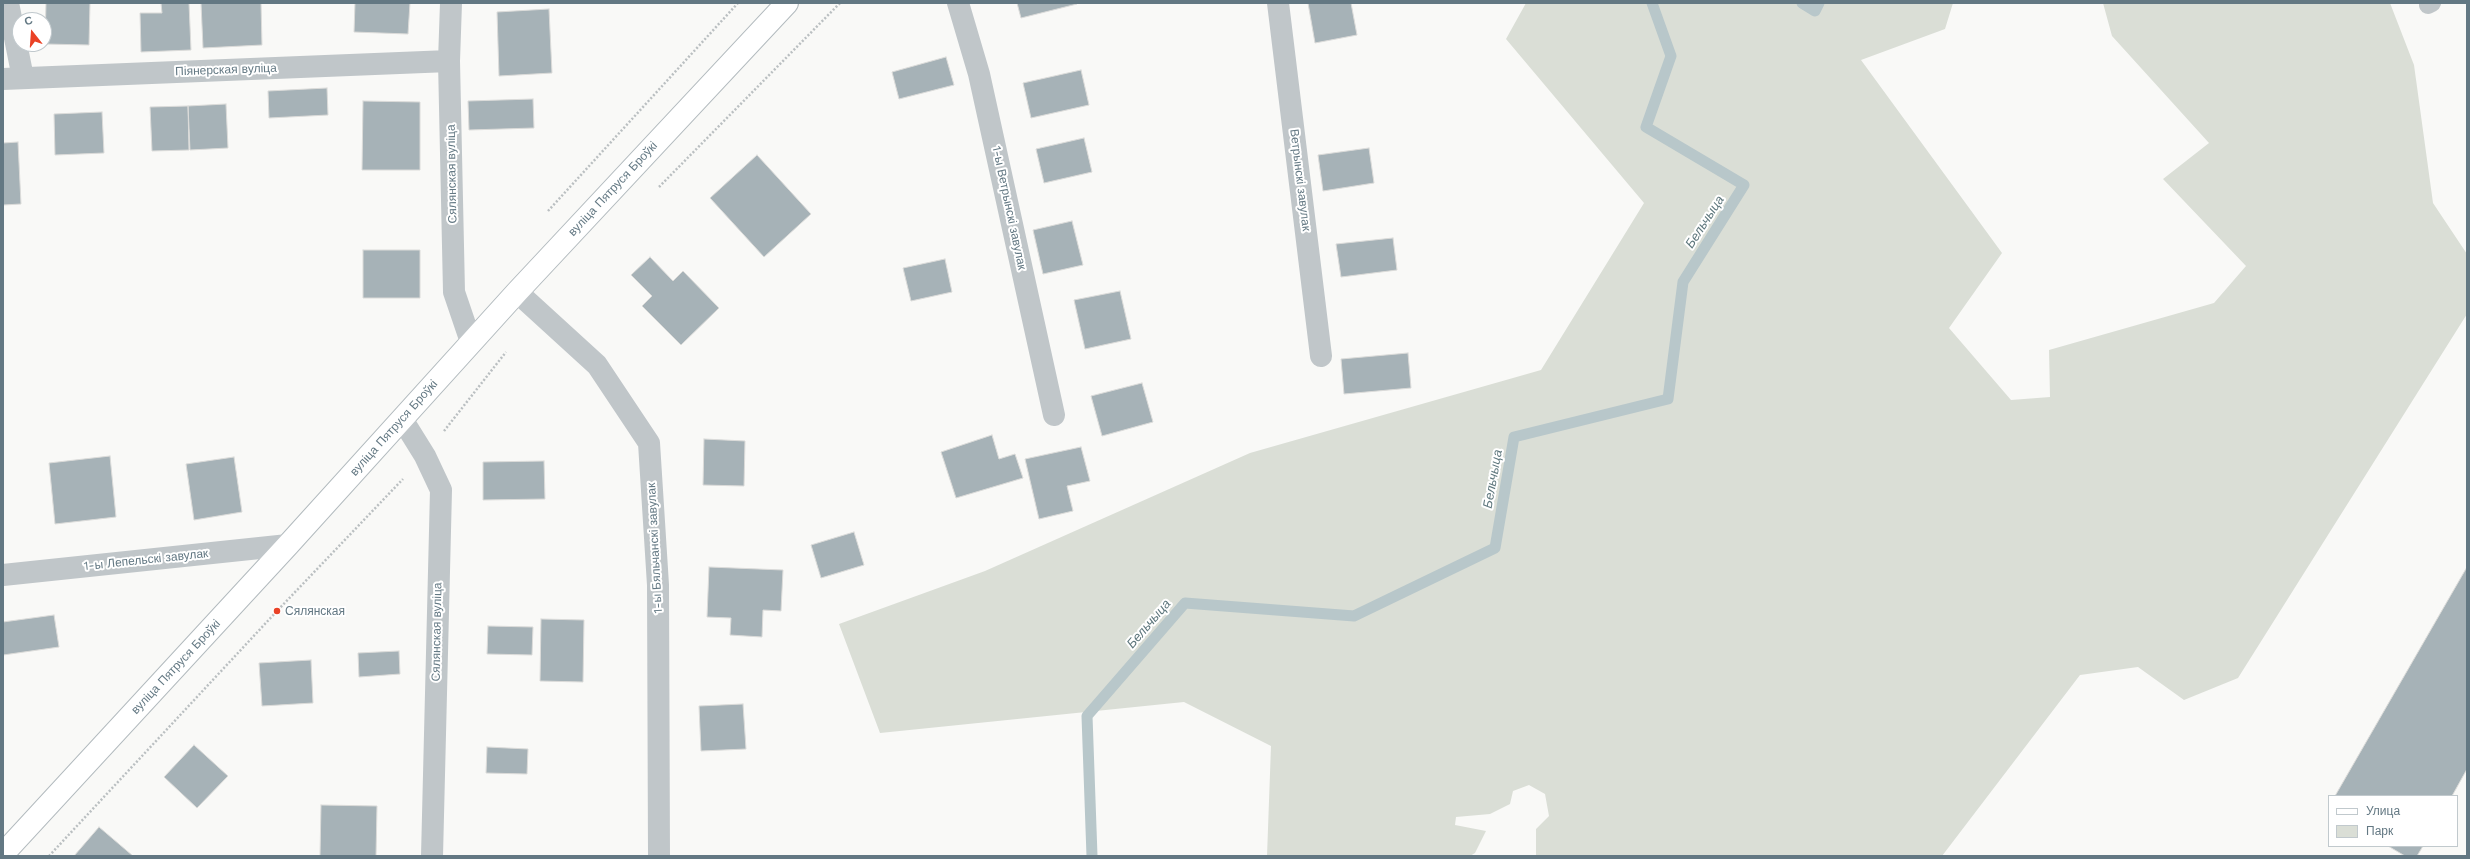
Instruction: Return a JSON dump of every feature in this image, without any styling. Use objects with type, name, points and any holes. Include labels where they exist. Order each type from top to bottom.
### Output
[{"type":"main road","name":"вуліца Пятруся Броўкі","points":[[3,854],[288,546],[517,292],[787,3]]},
{"type":"street","points":[[8,3],[13,78]]},
{"type":"street","name":"Сялянская вуліца","points":[[451,3],[449,61],[454,292],[471,342]]},
{"type":"street","name":"1-ы Ветрынскі завулак","points":[[958,3],[979,74],[1054,415]]},
{"type":"street","name":"Ветрынскі завулак","points":[[1278,3],[1321,356]]},
{"type":"street","name":"Піянерская вуліца","points":[[13,78],[449,61]]},
{"type":"street","name":"1-ы Бяльчанскі завулак","points":[[517,292],[598,365],[649,443],[658,585],[659,856]]},
{"type":"street","name":"Сялянская вуліца","points":[[402,419],[425,456],[441,490],[432,856]]},
{"type":"street","name":"1-ы Лепельскі завулак","points":[[3,575],[288,546]]},
{"type":"path","points":[[545,214],[738,3]]},
{"type":"green space","points":[[1526,3],[1953,3],[1945,29],[1861,60],[2002,253],[1949,328],[2011,400],[2050,397],[2049,350],[2214,303],[2246,266],[2163,179],[2209,143],[2112,36],[2103,3],[2390,3],[2414,65],[2433,203],[2467,254],[2467,314],[2238,678],[2184,700],[2138,667],[2080,675],[1942,856],[1536,856],[1536,829],[1549,816],[1545,794],[1529,785],[1513,791],[1510,804],[1490,814],[1456,817],[1455,825],[1486,831],[1475,853],[1470,856],[1267,856],[1271,746],[1184,702],[880,733],[839,624],[985,571],[1250,453],[1541,370],[1644,203],[1506,39]]},
{"type":"building","points":[[46,3],[90,3],[89,45],[52,44],[52,12],[46,12]]},
{"type":"building","points":[[161,3],[189,3],[191,50],[141,52],[140,13],[162,13]]},
{"type":"building","points":[[201,3],[261,3],[262,45],[203,48]]},
{"type":"building","points":[[355,3],[410,3],[408,34],[354,32]]},
{"type":"building","points":[[1017,3],[1076,3],[1077,4],[1021,18]]},
{"type":"building","points":[[1308,3],[1351,3],[1357,35],[1315,43]]},
{"type":"building","points":[[549,9],[552,73],[499,76],[497,12]]},
{"type":"building","points":[[946,57],[954,85],[899,99],[892,72]]},
{"type":"building","points":[[1081,70],[1089,105],[1031,118],[1023,83]]},
{"type":"building","points":[[327,88],[328,115],[269,118],[268,91]]},
{"type":"building","points":[[533,99],[534,128],[469,130],[468,101]]},
{"type":"building","points":[[363,101],[420,102],[420,170],[362,170]]},
{"type":"building","points":[[226,104],[228,148],[190,150],[188,106]]},
{"type":"building","points":[[188,106],[189,150],[152,151],[150,107]]},
{"type":"building","points":[[102,112],[104,153],[55,155],[54,114]]},
{"type":"building","points":[[1084,138],[1092,172],[1044,183],[1036,149]]},
{"type":"building","points":[[18,142],[21,204],[3,205],[3,143]]},
{"type":"building","points":[[1369,148],[1374,183],[1323,191],[1318,155]]},
{"type":"building","points":[[757,155],[811,214],[764,257],[710,198]]},
{"type":"building","points":[[1072,221],[1083,265],[1043,274],[1033,230]]},
{"type":"building","points":[[1393,238],[1397,270],[1341,277],[1336,244]]},
{"type":"building","points":[[363,250],[420,250],[420,298],[363,298]]},
{"type":"building","points":[[650,257],[673,281],[683,271],[719,308],[681,345],[642,306],[652,296],[631,275]]},
{"type":"building","points":[[945,259],[952,292],[911,301],[903,268]]},
{"type":"building","points":[[1120,291],[1131,339],[1085,349],[1074,300]]},
{"type":"building","points":[[1408,353],[1411,388],[1344,394],[1341,359]]},
{"type":"building","points":[[1142,383],[1153,422],[1102,436],[1091,396]]},
{"type":"building","points":[[992,435],[999,459],[1015,454],[1023,478],[956,498],[941,452]]},
{"type":"building","points":[[704,439],[745,441],[744,486],[703,485]]},
{"type":"building","points":[[1081,447],[1090,481],[1067,486],[1073,511],[1039,519],[1025,459]]},
{"type":"building","points":[[110,456],[116,517],[55,524],[49,463]]},
{"type":"building","points":[[234,457],[242,512],[194,520],[186,464]]},
{"type":"building","points":[[544,461],[545,499],[483,500],[483,462]]},
{"type":"building","points":[[854,532],[864,565],[821,578],[811,545]]},
{"type":"building","points":[[709,567],[783,570],[781,611],[763,610],[762,637],[730,635],[731,618],[707,617]]},
{"type":"building","points":[[2467,567],[2467,769],[2453,795],[2336,795]]},
{"type":"building","points":[[54,615],[59,647],[3,655],[3,622]]},
{"type":"building","points":[[541,619],[584,620],[583,682],[540,681]]},
{"type":"building","points":[[488,626],[533,627],[532,655],[487,654]]},
{"type":"building","points":[[399,651],[400,674],[359,677],[358,653]]},
{"type":"building","points":[[311,660],[313,703],[262,706],[259,663]]},
{"type":"building","points":[[743,704],[746,749],[701,751],[699,706]]},
{"type":"building","points":[[194,745],[228,776],[197,808],[164,777]]},
{"type":"building","points":[[487,747],[528,749],[527,774],[486,773]]},
{"type":"building","points":[[321,805],[377,806],[376,856],[320,856]]},
{"type":"building","points":[[99,827],[133,856],[74,856]]},
{"type":"building","points":[[2390,847],[2422,847],[2417,856],[2405,856]]},
{"type":"waterway","name":"Бельчыца","points":[[1092,856],[1087,716],[1185,603],[1354,616],[1495,548],[1514,437],[1668,399],[1683,282],[1744,185],[1646,127],[1671,56],[1652,3]]},
{"type":"waterway","name":"Бельчыца","points":[[1802,3],[1815,11],[1819,3]]},
{"type":"place","name":"Сялянская","points":[[277,611]]}]
